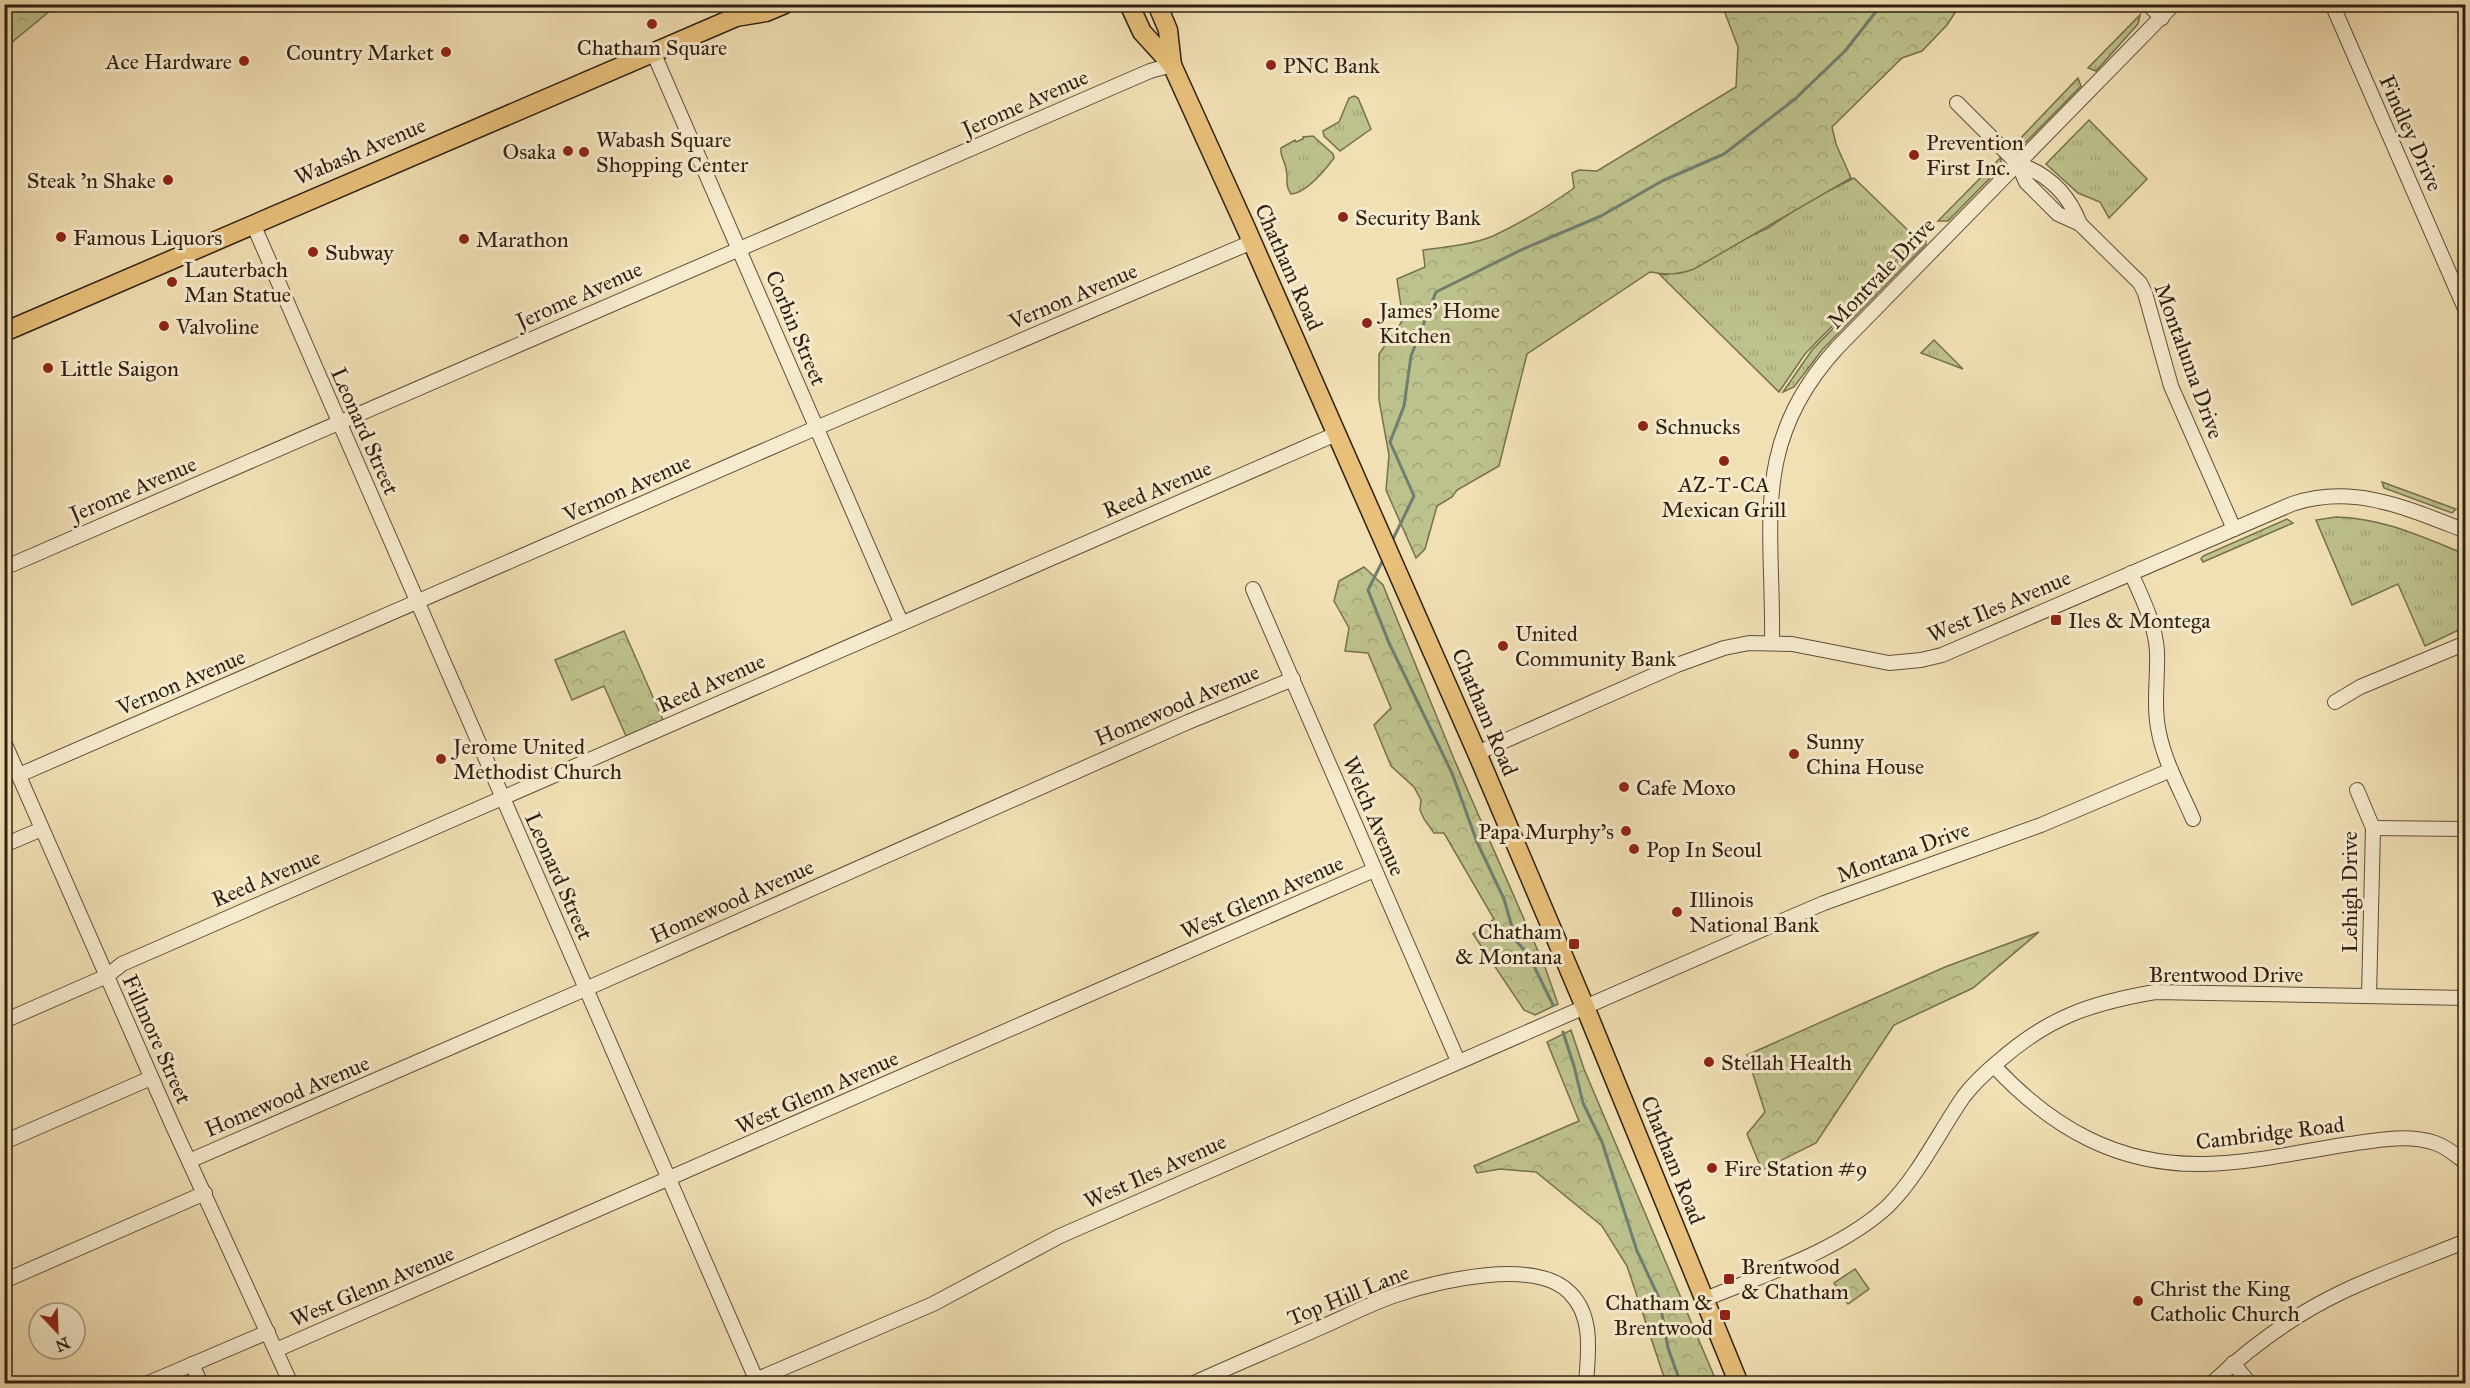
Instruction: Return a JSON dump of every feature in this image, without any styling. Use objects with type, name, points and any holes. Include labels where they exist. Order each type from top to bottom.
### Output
[{"type":"main road","name":"Wabash Avenue","points":[[4,332],[653,52],[742,11],[766,12],[785,4]]},
{"type":"main road","name":"Chatham Road","points":[[1129,4],[1142,32],[1172,65]]},
{"type":"main road","name":"Chatham Road","points":[[1160,9],[1168,30],[1172,65],[1477,753],[1585,1007],[1703,1300],[1739,1383]]},
{"type":"street","points":[[2148,4],[2162,18]]},
{"type":"street","name":"Montvale Drive","points":[[1772,643],[1770,498],[1776,455],[1794,409],[1824,363],[2174,4]]},
{"type":"street","name":"Findley Drive","points":[[2332,4],[2466,311]]},
{"type":"street","name":"Corbin Street","points":[[653,52],[901,622]]},
{"type":"street","name":"Jerome Avenue","points":[[4,568],[1150,71],[1172,65]]},
{"type":"street","name":"Montaluma Drive","points":[[1957,103],[2018,164],[2026,182],[2058,214],[2080,224],[2140,283],[2145,293],[2171,386],[2234,529]]},
{"type":"street","name":"Leonard Street","points":[[253,224],[668,1179],[751,1382]]},
{"type":"street","name":"Vernon Avenue","points":[[19,775],[817,428],[1252,242]]},
{"type":"street","name":"Reed Avenue","points":[[4,1021],[107,976],[122,964],[1336,434]]},
{"type":"street","name":"West Iles Avenue","points":[[1477,753],[1705,654],[1749,643],[1804,646],[1889,663],[1921,660],[1958,649],[2303,501],[2343,495],[2368,497],[2390,502],[2466,531]]},
{"type":"street","points":[[2131,573],[2154,633],[2157,650],[2157,717],[2161,740],[2171,770],[2193,819]]},
{"type":"street","name":"Welch Avenue","points":[[1253,589],[1458,1061]]},
{"type":"street","points":[[2335,702],[2360,687],[2466,643]]},
{"type":"street","name":"Homewood Avenue","points":[[189,1161],[585,989],[1188,722],[1293,679]]},
{"type":"street","name":"Fillmore Street","points":[[4,742],[151,1078],[291,1383]]},
{"type":"street","name":"Montana Drive","points":[[1585,1007],[1824,903],[2041,825],[2171,770]]},
{"type":"street","name":"Lehigh Drive","points":[[2357,790],[2373,828],[2369,996]]},
{"type":"street","points":[[2373,828],[2466,829]]},
{"type":"street","points":[[4,845],[42,829]]},
{"type":"street","name":"West Glenn Avenue","points":[[276,1350],[1374,870]]},
{"type":"street","name":"Brentwood Drive","points":[[1703,1300],[1831,1245],[1860,1227],[1888,1205],[1920,1166],[1965,1095],[2022,1041],[2058,1019],[2117,999],[2155,992],[2466,998]]},
{"type":"street","name":"West Iles Avenue","points":[[751,1382],[933,1304],[1060,1236],[1585,1007]]},
{"type":"street","name":"Cambridge Road","points":[[1994,1066],[2028,1101],[2066,1127],[2118,1153],[2147,1159],[2205,1164],[2247,1161],[2388,1139],[2416,1139],[2437,1143],[2466,1163]]},
{"type":"street","points":[[4,1142],[151,1078]]},
{"type":"street","points":[[4,1281],[205,1193]]},
{"type":"street","points":[[2211,1383],[2233,1363],[2297,1316],[2342,1292],[2466,1241]]},
{"type":"street","name":"Top Hill Lane","points":[[1192,1383],[1393,1296],[1453,1281],[1524,1273],[1544,1277],[1562,1285],[1581,1309],[1585,1319],[1588,1347],[1586,1383]]},
{"type":"street","name":"West Glenn Avenue","points":[[146,1383],[268,1332]]},
{"type":"street","points":[[2233,1363],[2250,1383]]},
{"type":"street","points":[[192,1364],[201,1383]]},
{"type":"green space","points":[[19,5],[57,5],[5,48],[5,17]]},
{"type":"green space","points":[[1722,5],[1960,5],[1947,25],[1922,51],[1902,58],[1832,127],[1836,144],[1851,178],[1694,269],[1672,274],[1650,272],[1527,354],[1499,466],[1457,490],[1452,497],[1437,506],[1425,549],[1416,558],[1386,490],[1389,455],[1379,400],[1379,354],[1403,320],[1397,279],[1425,267],[1423,250],[1476,242],[1514,226],[1574,188],[1572,173],[1579,170],[1597,171],[1736,87],[1738,47]]},
{"type":"green space","points":[[2140,15],[2138,24],[2096,71],[2088,68]]},
{"type":"green space","points":[[2078,78],[2081,86],[2026,142],[2019,146],[2014,145]]},
{"type":"green space","points":[[1354,96],[1358,98],[1371,129],[1340,151],[1324,136],[1323,131],[1339,122],[1349,98]]},
{"type":"green space","points":[[2089,120],[2147,179],[2109,218],[2100,202],[2078,193],[2046,164]]},
{"type":"green space","points":[[1313,136],[1333,154],[1334,158],[1309,185],[1291,194],[1281,148],[1303,137]]},
{"type":"green space","points":[[2001,157],[2001,165],[1997,171],[1948,221],[1938,221]]},
{"type":"green space","points":[[1854,178],[1917,239],[1805,354],[1779,392],[1658,273],[1666,275],[1768,228],[1805,203]]},
{"type":"green space","points":[[1925,234],[1926,244],[1822,350],[1794,387],[1783,392],[1812,350]]},
{"type":"green space","points":[[1934,340],[1963,369],[1921,353]]},
{"type":"green space","points":[[2382,482],[2456,509],[2452,513],[2384,488]]},
{"type":"green space","points":[[2336,517],[2386,525],[2465,554],[2465,627],[2425,646],[2398,584],[2352,605],[2316,520]]},
{"type":"green space","points":[[2287,519],[2293,523],[2203,562],[2201,559],[2203,556]]},
{"type":"green space","points":[[1364,567],[1383,585],[1454,759],[1545,967],[1558,1004],[1535,1015],[1524,1010],[1473,934],[1494,919],[1444,833],[1434,833],[1424,819],[1420,810],[1421,800],[1414,787],[1391,766],[1374,725],[1391,708],[1368,653],[1345,651],[1349,628],[1334,601],[1339,581]]},
{"type":"green space","points":[[624,631],[663,720],[626,736],[604,686],[572,700],[555,660]]},
{"type":"green space","points":[[2039,932],[1973,988],[1894,1025],[1816,1143],[1762,1170],[1747,1134],[1765,1112],[1747,1055],[1945,967]]},
{"type":"green space","points":[[1571,1030],[1584,1069],[1717,1383],[1666,1383],[1627,1266],[1602,1226],[1536,1172],[1500,1169],[1477,1173],[1474,1166],[1579,1121],[1547,1042]]},
{"type":"green space","points":[[1855,1269],[1869,1289],[1848,1304],[1834,1283]]},
{"type":"waterway","points":[[1392,541],[1414,496],[1390,442],[1404,406],[1411,356],[1436,292],[1521,250],[1601,216],[1662,181],[1724,154],[1795,99],[1845,51],[1882,4]]},
{"type":"waterway","points":[[1384,558],[1368,590],[1389,643],[1452,773],[1477,842],[1504,899],[1516,941],[1528,954],[1553,1005]]},
{"type":"waterway","points":[[1563,1032],[1583,1103],[1602,1142],[1637,1251],[1659,1298],[1668,1348],[1681,1384]]},
{"type":"place","name":"Chatham Square","points":[[652,24]]},
{"type":"place","name":"Country Market","points":[[446,52]]},
{"type":"place","name":"Ace Hardware","points":[[244,61]]},
{"type":"place","name":"PNC Bank","points":[[1271,65]]},
{"type":"place","name":"Osaka","points":[[568,151]]},
{"type":"place","name":"Wabash Square Shopping Center","points":[[584,152]]},
{"type":"place","name":"Prevention First Inc.","points":[[1914,155]]},
{"type":"place","name":"Steak 'n Shake","points":[[168,180]]},
{"type":"place","name":"Security Bank","points":[[1343,217]]},
{"type":"place","name":"Famous Liquors","points":[[61,237]]},
{"type":"place","name":"Marathon","points":[[464,239]]},
{"type":"place","name":"Subway","points":[[313,252]]},
{"type":"place","name":"Lauterbach Man Statue","points":[[172,282]]},
{"type":"place","name":"James' Home Kitchen","points":[[1367,323]]},
{"type":"place","name":"Valvoline","points":[[164,326]]},
{"type":"place","name":"Little Saigon","points":[[48,368]]},
{"type":"place","name":"Schnucks","points":[[1643,426]]},
{"type":"place","name":"AZ-T-CA Mexican Grill","points":[[1724,461]]},
{"type":"place","name":"Iles & Montega","points":[[2056,620]]},
{"type":"place","name":"United Community Bank","points":[[1503,646]]},
{"type":"place","name":"Sunny China House","points":[[1794,754]]},
{"type":"place","name":"Jerome United Methodist Church","points":[[441,759]]},
{"type":"place","name":"Cafe Moxo","points":[[1624,787]]},
{"type":"place","name":"Papa Murphy's","points":[[1626,831]]},
{"type":"place","name":"Pop In Seoul","points":[[1634,849]]},
{"type":"place","name":"Illinois National Bank","points":[[1677,912]]},
{"type":"place","name":"Chatham & Montana","points":[[1574,944]]},
{"type":"place","name":"Stellah Health","points":[[1709,1062]]},
{"type":"place","name":"Fire Station #9","points":[[1712,1168]]},
{"type":"place","name":"Brentwood & Chatham","points":[[1729,1279]]},
{"type":"place","name":"Christ the King Catholic Church","points":[[2138,1301]]},
{"type":"place","name":"Chatham & Brentwood","points":[[1725,1315]]}]
